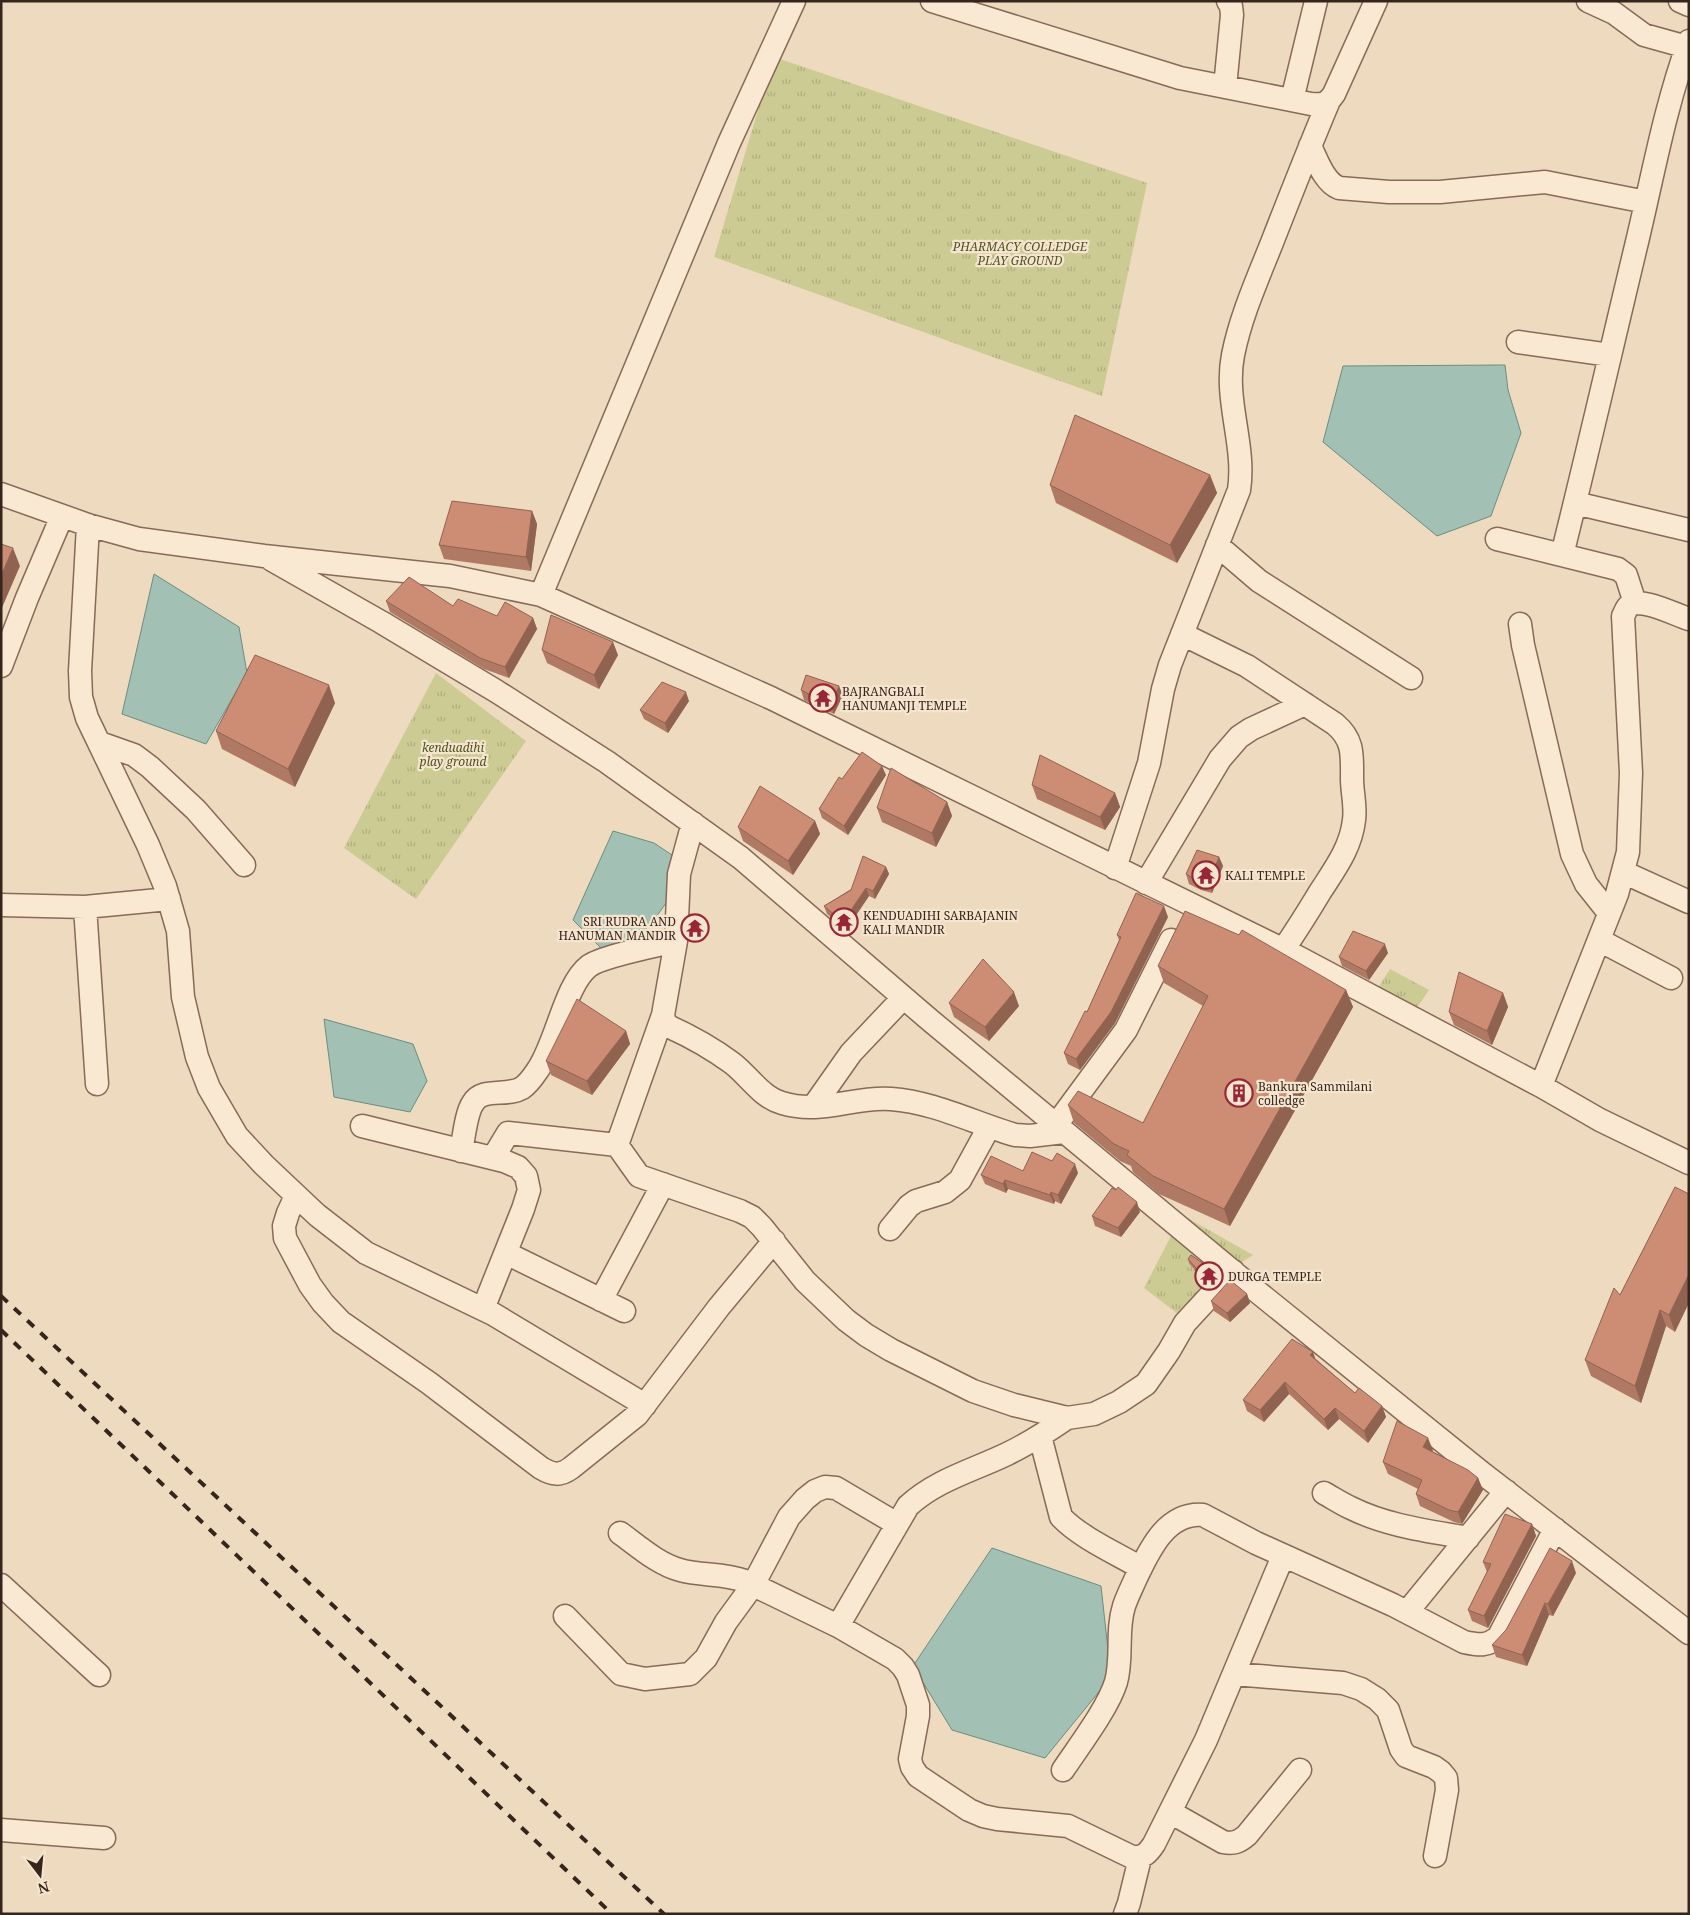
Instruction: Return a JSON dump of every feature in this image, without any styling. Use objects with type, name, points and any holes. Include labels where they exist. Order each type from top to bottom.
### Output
[{"type":"street","points":[[541,595],[729,143],[794,1]]},
{"type":"street","points":[[932,1],[1180,78],[1311,104],[1322,105],[1328,102]]},
{"type":"street","points":[[1225,87],[1232,15],[1232,6],[1228,1]]},
{"type":"street","points":[[1292,100],[1316,1]]},
{"type":"street","points":[[1115,868],[1150,763],[1163,689],[1170,664],[1239,490],[1242,474],[1232,408],[1231,377],[1233,355],[1249,300],[1328,102],[1334,94],[1376,1]]},
{"type":"street","points":[[1562,555],[1674,85],[1688,44],[1644,35],[1614,14],[1588,1]]},
{"type":"street","points":[[1680,1],[1689,5]]},
{"type":"street","points":[[1310,146],[1328,180],[1333,186],[1339,188],[1389,192],[1440,192],[1552,182],[1646,202]]},
{"type":"street","points":[[1518,342],[1610,354]]},
{"type":"street","points":[[1,494],[88,525],[139,539],[264,556],[450,576],[541,595],[771,698],[1283,950],[1541,1086],[1600,1120],[1689,1163]]},
{"type":"street","points":[[1575,503],[1689,530]]},
{"type":"street","points":[[1,666],[27,598],[62,516]]},
{"type":"street","points":[[88,525],[80,671],[83,704],[87,718],[148,845],[168,899],[178,931],[183,997],[197,1057],[209,1088],[237,1136],[296,1196],[366,1253],[483,1309],[645,1405]]},
{"type":"street","points":[[1497,539],[1612,567],[1622,572],[1628,580],[1635,602]]},
{"type":"street","points":[[1217,545],[1260,581],[1411,678]]},
{"type":"street","points":[[264,556],[382,622],[496,690],[607,762],[740,858],[903,998],[1232,1271],[1506,1491],[1689,1633]]},
{"type":"street","points":[[1541,1086],[1599,940],[1623,872],[1628,852],[1631,773],[1623,616],[1628,606],[1635,602],[1688,613]]},
{"type":"street","points":[[1520,624],[1523,645],[1572,854],[1586,884],[1609,913]]},
{"type":"street","points":[[1182,634],[1247,666],[1344,732],[1350,744],[1354,819],[1343,856],[1283,950]]},
{"type":"street","points":[[1146,884],[1220,759],[1239,737],[1251,729],[1305,704]]},
{"type":"street","points":[[100,743],[134,755],[150,767],[196,810],[244,865]]},
{"type":"street","points":[[617,1145],[663,1015],[676,941],[679,874],[692,823]]},
{"type":"street","points":[[1623,872],[1689,902]]},
{"type":"street","points":[[1,905],[85,907],[168,899]]},
{"type":"street","points":[[663,1015],[665,1023],[670,1027],[712,1049],[733,1064],[767,1097],[781,1103],[800,1107],[813,1107],[878,1098],[893,1099],[924,1104],[1015,1135],[1030,1136],[1060,1129],[1126,1030],[1189,904]]},
{"type":"street","points":[[85,907],[97,1084]]},
{"type":"street","points":[[1599,940],[1671,978]]},
{"type":"street","points":[[462,1150],[471,1105],[476,1098],[482,1094],[503,1093],[520,1089],[527,1084],[538,1070],[570,995],[582,972],[597,962],[676,941]]},
{"type":"street","points":[[813,1107],[851,1053],[903,998]]},
{"type":"street","points":[[362,1126],[493,1158],[518,1167],[526,1176],[529,1190],[483,1309]]},
{"type":"street","points":[[890,1229],[909,1206],[916,1201],[945,1192],[960,1180],[989,1127]]},
{"type":"street","points":[[493,1158],[508,1133],[617,1145],[638,1176],[740,1211],[752,1217],[806,1281],[846,1320],[885,1346],[973,1392],[1014,1405],[1067,1418],[1094,1414],[1119,1402],[1146,1384],[1158,1368],[1185,1322],[1232,1271]]},
{"type":"street","points":[[602,1300],[662,1184]]},
{"type":"street","points":[[296,1196],[284,1226],[286,1238],[310,1286],[323,1303],[341,1322],[429,1383],[549,1473],[563,1474],[637,1415],[719,1307],[774,1241]]},
{"type":"street","points":[[506,1253],[624,1311]]},
{"type":"street","points":[[838,1626],[908,1506],[931,1488],[1008,1454],[1067,1418]]},
{"type":"street","points":[[1040,1436],[1061,1517],[1067,1524],[1141,1568]]},
{"type":"street","points":[[565,1616],[621,1674],[645,1679],[690,1674],[706,1658],[726,1622],[753,1585],[789,1517],[805,1499],[825,1486],[836,1488],[897,1524]]},
{"type":"street","points":[[1407,1612],[1506,1491]]},
{"type":"street","points":[[1324,1493],[1351,1508],[1378,1519],[1411,1528],[1468,1538]]},
{"type":"street","points":[[1063,1770],[1107,1701],[1115,1684],[1119,1668],[1121,1622],[1124,1606],[1141,1568],[1157,1537],[1177,1521],[1193,1514],[1203,1516],[1283,1556],[1407,1612],[1464,1642],[1476,1645],[1492,1642],[1499,1636],[1555,1529]]},
{"type":"street","points":[[620,1533],[666,1565],[680,1570],[733,1577],[753,1585],[838,1626],[903,1666],[918,1705],[918,1716],[910,1760],[912,1767],[918,1776],[970,1810],[983,1816],[997,1819],[1068,1826],[1132,1857],[1140,1858],[1147,1854],[1154,1844],[1206,1740],[1283,1556]]},
{"type":"street","points":[[1,1585],[99,1675]]},
{"type":"street","points":[[1234,1674],[1343,1683],[1361,1689],[1376,1699],[1388,1710],[1400,1748],[1406,1756],[1434,1767],[1446,1778],[1447,1790],[1435,1856]]},
{"type":"street","points":[[1170,1812],[1223,1842],[1232,1844],[1239,1842],[1247,1835],[1300,1770]]},
{"type":"street","points":[[1,1830],[104,1838]]},
{"type":"street","points":[[1124,1914],[1129,1903],[1140,1858]]},
{"type":"green space","name":"PHARMACY COLLEDGE PLAY GROUND","points":[[774,57],[1147,183],[1102,396],[714,257]]},
{"type":"green space","name":"kenduadihi play ground","points":[[436,673],[526,741],[416,899],[344,848]]},
{"type":"green space","points":[[1390,969],[1429,990],[1414,1012],[1374,994]]},
{"type":"green space","points":[[1182,1215],[1253,1255],[1225,1273],[1182,1317],[1144,1288]]},
{"type":"shaded area","points":[[1505,365],[1508,390],[1521,433],[1491,516],[1437,536],[1323,442],[1343,366]]},
{"type":"shaded area","points":[[154,574],[239,627],[247,673],[206,744],[122,714]]},
{"type":"shaded area","points":[[613,831],[654,843],[675,857],[669,899],[651,924],[631,944],[604,951],[573,920]]},
{"type":"shaded area","points":[[324,1019],[413,1044],[427,1081],[410,1112],[334,1097]]},
{"type":"shaded area","points":[[992,1548],[1101,1586],[1111,1677],[1045,1758],[952,1730],[913,1666]]},
{"type":"building","points":[[1075,415],[1210,475],[1170,545],[1050,485]]},
{"type":"building","points":[[452,501],[532,511],[526,557],[439,545]]},
{"type":"building","points":[[1,544],[13,548],[1,576]]},
{"type":"building","points":[[409,577],[453,606],[458,599],[497,616],[505,602],[533,618],[505,667],[480,658],[386,601]]},
{"type":"building","points":[[551,615],[613,642],[594,675],[542,650]]},
{"type":"building","points":[[255,655],[329,685],[288,769],[216,731]]},
{"type":"building","points":[[806,675],[839,686],[831,705],[801,690]]},
{"type":"building","points":[[662,682],[686,692],[665,723],[640,710]]},
{"type":"building","points":[[862,752],[882,766],[844,826],[819,809],[839,777],[842,779]]},
{"type":"building","points":[[1040,755],[1115,793],[1100,817],[1032,785]]},
{"type":"building","points":[[891,768],[947,802],[932,833],[877,808]]},
{"type":"building","points":[[760,786],[815,821],[788,861],[738,827]]},
{"type":"building","points":[[1197,850],[1219,857],[1209,883],[1198,881],[1186,874]]},
{"type":"building","points":[[863,856],[886,867],[873,891],[866,888],[843,922],[824,906],[851,890]]},
{"type":"building","points":[[1136,893],[1164,906],[1111,1012],[1076,1059],[1064,1053],[1085,1011],[1087,1012],[1121,937],[1117,935]]},
{"type":"building","name":"Bankura Sammilani colledge","points":[[1185,911],[1239,935],[1242,930],[1346,990],[1224,1209],[1153,1176],[1127,1155],[1129,1151],[1114,1144],[1068,1105],[1078,1091],[1143,1123],[1208,996],[1158,966]]},
{"type":"building","points":[[1353,931],[1385,944],[1366,971],[1339,957]]},
{"type":"building","points":[[983,959],[1014,992],[985,1027],[949,1003]]},
{"type":"building","points":[[1459,972],[1503,993],[1487,1031],[1449,1012]]},
{"type":"building","points":[[577,999],[626,1031],[587,1081],[546,1061]]},
{"type":"building","points":[[1032,1152],[1052,1161],[1057,1153],[1075,1164],[1058,1195],[1051,1192],[1050,1195],[1005,1180],[1003,1184],[981,1175],[991,1156],[1023,1171]]},
{"type":"building","points":[[1118,1187],[1137,1202],[1118,1228],[1092,1216],[1112,1188],[1116,1190]]},
{"type":"building","points":[[1675,1187],[1689,1194],[1689,1274],[1669,1315],[1660,1310],[1635,1386],[1585,1360],[1614,1288],[1620,1295]]},
{"type":"building","points":[[1191,1255],[1211,1269],[1204,1277],[1188,1259]]},
{"type":"building","points":[[1230,1280],[1247,1294],[1227,1313],[1211,1301]]},
{"type":"building","points":[[1292,1339],[1313,1352],[1310,1355],[1355,1393],[1359,1388],[1382,1406],[1364,1431],[1335,1408],[1324,1419],[1285,1382],[1260,1410],[1243,1400]]},
{"type":"building","points":[[1397,1421],[1428,1438],[1423,1447],[1468,1470],[1478,1478],[1458,1512],[1449,1510],[1416,1494],[1422,1480],[1383,1462]]},
{"type":"building","points":[[1505,1514],[1532,1524],[1484,1616],[1468,1610],[1491,1564],[1483,1562]]},
{"type":"building","points":[[1550,1548],[1572,1561],[1548,1604],[1545,1603],[1522,1655],[1492,1645],[1506,1630]]},
{"type":"railway","points":[[1,1296],[664,1914]]},
{"type":"railway","points":[[1,1330],[612,1914]]},
{"type":"place","name":"BAJRANGBALI HANUMANJI TEMPLE","points":[[823,698]]},
{"type":"place","name":"KALI TEMPLE","points":[[1206,875]]},
{"type":"place","name":"KENDUADIHI SARBAJANIN KALI MANDIR","points":[[844,922]]},
{"type":"place","name":"SRI RUDRA AND HANUMAN MANDIR","points":[[695,928]]},
{"type":"place","name":"Bankura Sammilani colledge","points":[[1239,1093]]},
{"type":"place","name":"DURGA TEMPLE","points":[[1209,1276]]}]
